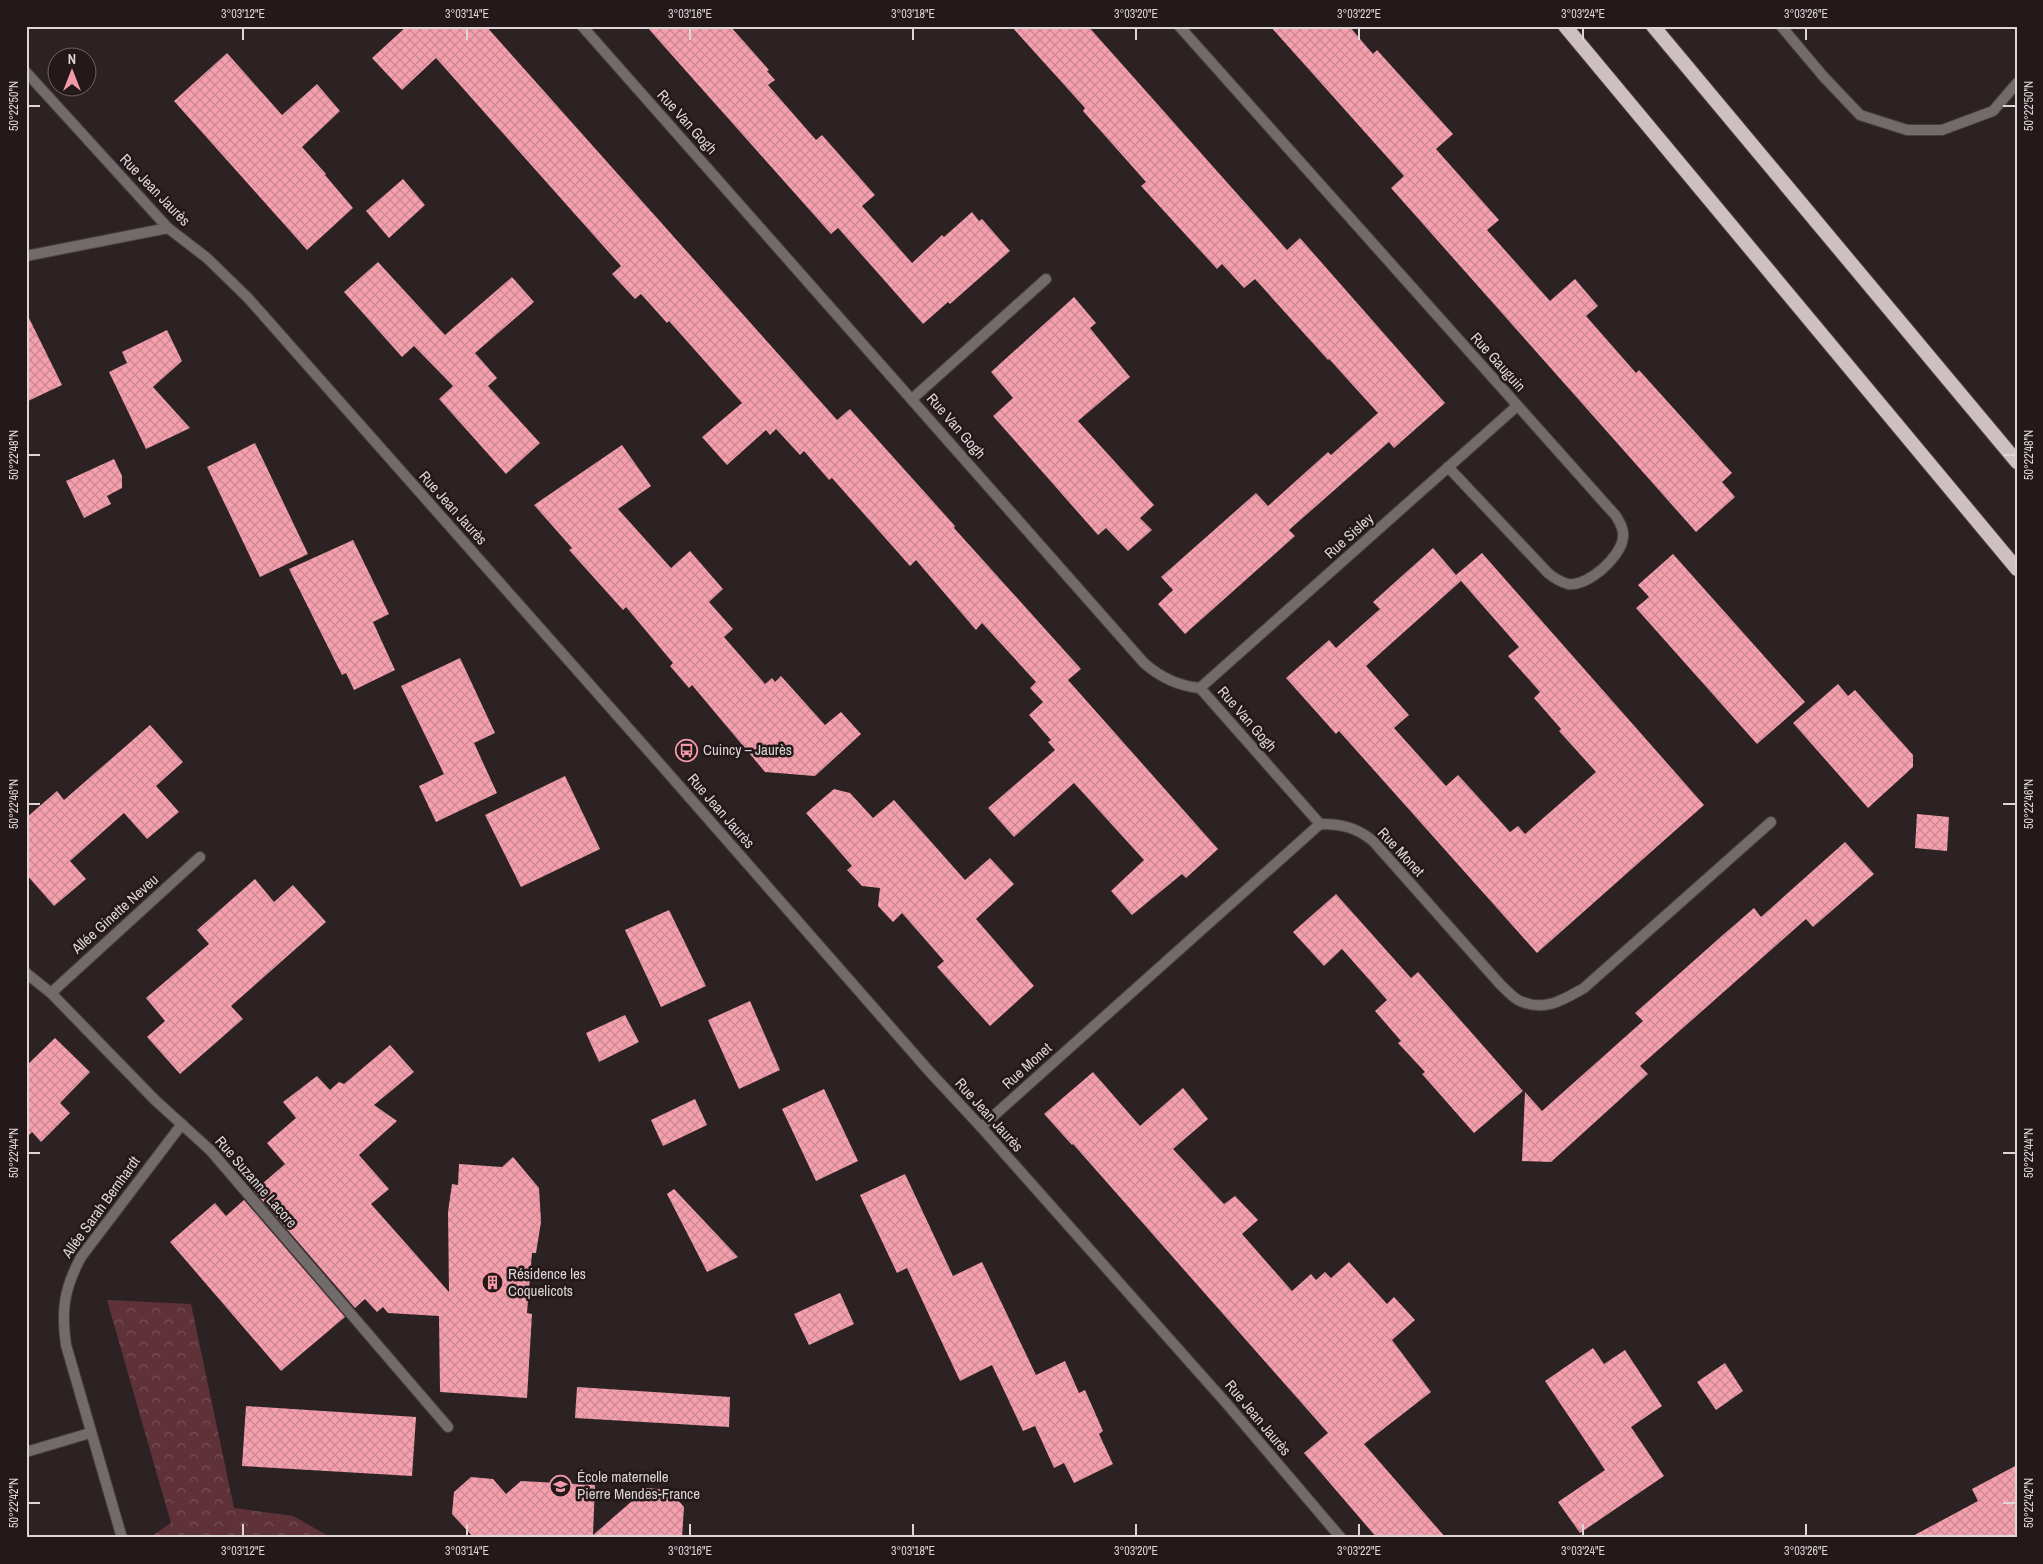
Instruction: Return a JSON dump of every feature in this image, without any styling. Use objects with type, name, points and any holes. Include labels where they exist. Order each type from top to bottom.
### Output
[{"type":"highway","points":[[1565,26],[2017,569]]},
{"type":"highway","points":[[1653,26],[2017,462]]},
{"type":"street","name":"Rue Van Gogh","points":[[582,26],[1144,663],[1171,682],[1200,688],[1320,824]]},
{"type":"street","name":"Rue Gauguin","points":[[1178,26],[1616,516],[1622,526],[1623,537],[1621,546],[1617,554],[1594,577],[1570,584],[1557,580],[1548,573],[1448,467]]},
{"type":"street","points":[[1781,26],[1823,76],[1860,115],[1907,130],[1942,130],[1993,111],[2017,83]]},
{"type":"street","name":"Rue Jean Jaurès","points":[[26,72],[168,228],[207,258],[248,298],[929,1071],[1227,1404],[1341,1538]]},
{"type":"street","points":[[26,256],[168,228]]},
{"type":"street","points":[[912,399],[1046,279]]},
{"type":"street","name":"Rue Sisley","points":[[1200,688],[1517,406]]},
{"type":"street","name":"Rue Monet","points":[[981,1127],[1320,824],[1350,827],[1363,832],[1499,983],[1520,1001],[1540,1005],[1559,1003],[1584,988],[1771,822]]},
{"type":"street","name":"Allée Ginette Neveu","points":[[51,993],[200,858]]},
{"type":"street","name":"Rue Suzanne Lacore","points":[[26,973],[51,993],[155,1100],[210,1150],[448,1427]]},
{"type":"street","name":"Allée Sarah Bernhardt","points":[[122,1538],[66,1345],[63,1325],[64,1304],[69,1279],[81,1257],[182,1124]]},
{"type":"street","points":[[26,1452],[90,1433]]},
{"type":"green space","points":[[107,1300],[191,1304],[234,1508],[293,1516],[332,1538],[149,1538],[171,1523]]},
{"type":"building","points":[[407,26],[486,26],[837,420],[850,409],[955,526],[954,528],[1081,669],[1068,680],[1218,849],[1186,878],[1182,874],[1132,915],[1111,891],[1144,860],[1074,783],[1014,837],[988,808],[1055,750],[1048,742],[1051,740],[1029,715],[1043,702],[1030,688],[1036,682],[982,623],[976,630],[916,560],[910,566],[832,478],[829,480],[804,451],[800,455],[776,429],[770,435],[766,430],[727,465],[702,437],[742,403],[669,321],[667,323],[641,294],[635,299],[612,274],[621,266],[436,58],[402,90],[372,58]]},
{"type":"building","points":[[646,26],[730,26],[769,70],[767,71],[775,80],[768,85],[816,140],[822,135],[875,195],[862,206],[912,263],[942,235],[944,237],[972,212],[979,221],[982,219],[1010,251],[950,304],[948,302],[923,324],[838,228],[831,234]]},
{"type":"building","points":[[1011,26],[1088,26],[1287,250],[1300,238],[1445,403],[1394,448],[1389,442],[1289,530],[1295,536],[1185,634],[1158,604],[1173,590],[1161,577],[1256,493],[1268,506],[1328,452],[1331,455],[1378,413],[1255,279],[1244,288],[1222,264],[1217,269],[1141,186],[1146,182],[1083,111],[1085,108]]},
{"type":"building","points":[[1270,26],[1349,26],[1373,54],[1377,50],[1453,134],[1436,149],[1499,220],[1487,230],[1550,301],[1575,279],[1598,306],[1586,316],[1636,373],[1639,370],[1732,473],[1722,482],[1735,497],[1696,532],[1391,188],[1404,176]]},
{"type":"building","points":[[227,53],[282,115],[317,84],[340,111],[302,147],[353,208],[307,250],[174,101]]},
{"type":"building","points":[[403,179],[425,205],[389,238],[366,211]]},
{"type":"building","points":[[378,262],[445,335],[512,277],[534,302],[475,353],[497,378],[488,386],[540,443],[506,474],[439,399],[453,386],[414,346],[402,357],[344,292]]},
{"type":"building","points":[[1074,297],[1096,323],[1090,328],[1130,377],[1078,421],[1154,505],[1140,518],[1152,530],[1128,551],[1106,528],[1098,535],[993,416],[1013,398],[991,372]]},
{"type":"building","points":[[26,312],[62,385],[26,402]]},
{"type":"building","points":[[167,330],[182,361],[153,387],[190,428],[146,449],[109,372],[127,363],[122,352]]},
{"type":"building","points":[[255,443],[308,554],[260,577],[207,467]]},
{"type":"building","points":[[622,445],[651,486],[618,509],[671,568],[690,551],[723,589],[709,602],[733,629],[724,637],[765,684],[772,678],[775,682],[781,676],[825,725],[841,712],[861,734],[815,776],[765,772],[692,685],[689,688],[670,666],[673,663],[626,607],[623,610],[569,550],[572,548],[534,505]]},
{"type":"building","points":[[114,459],[122,476],[122,488],[107,496],[111,504],[84,518],[66,481]]},
{"type":"building","points":[[353,540],[389,614],[373,622],[395,670],[354,690],[346,673],[342,675],[289,569]]},
{"type":"building","points":[[1433,548],[1456,575],[1482,553],[1704,805],[1537,953],[1339,731],[1336,734],[1286,678],[1329,640],[1336,648],[1380,609],[1373,602]],"holes":[[[1461,581],[1519,647],[1508,656],[1540,692],[1534,698],[1561,729],[1559,731],[1596,772],[1525,834],[1518,826],[1510,832],[1458,775],[1446,786],[1394,728],[1409,715],[1366,666]]]},
{"type":"building","points":[[1673,554],[1805,702],[1757,744],[1636,608],[1649,597],[1638,585]]},
{"type":"building","points":[[460,658],[495,733],[474,743],[497,793],[436,822],[419,786],[444,774],[401,686]]},
{"type":"building","points":[[1838,684],[1848,696],[1855,690],[1913,755],[1913,767],[1868,808],[1793,723]]},
{"type":"building","points":[[150,725],[183,762],[156,786],[179,812],[147,839],[124,813],[70,861],[86,879],[54,906],[26,874],[26,818],[57,791],[64,800]]},
{"type":"building","points":[[565,776],[600,849],[521,887],[485,815]]},
{"type":"building","points":[[834,789],[850,793],[873,818],[894,800],[965,880],[990,858],[1014,884],[976,919],[1034,986],[990,1026],[937,967],[944,961],[902,913],[893,922],[878,906],[880,888],[862,886],[847,870],[852,866],[806,813]]},
{"type":"building","points":[[1917,814],[1949,817],[1947,851],[1915,848]]},
{"type":"building","points":[[1845,842],[1874,874],[1813,927],[1806,919],[1640,1066],[1648,1074],[1551,1162],[1522,1161],[1525,1092],[1542,1111],[1643,1021],[1635,1013],[1754,908],[1761,917]]},
{"type":"building","points":[[255,879],[274,902],[293,885],[326,922],[231,1006],[243,1019],[180,1074],[147,1037],[165,1021],[146,998],[209,944],[197,930]]},
{"type":"building","points":[[1336,894],[1411,978],[1418,972],[1523,1091],[1474,1133],[1422,1074],[1425,1072],[1398,1043],[1401,1041],[1375,1011],[1387,1000],[1342,949],[1324,966],[1293,932]]},
{"type":"building","points":[[669,910],[706,986],[661,1007],[625,930]]},
{"type":"building","points":[[750,1001],[780,1070],[739,1089],[708,1020]]},
{"type":"building","points":[[625,1015],[639,1042],[599,1062],[586,1033]]},
{"type":"building","points":[[55,1038],[90,1072],[60,1103],[70,1113],[41,1142],[32,1132],[26,1138],[26,1066]]},
{"type":"building","points":[[390,1045],[414,1072],[374,1105],[397,1121],[359,1155],[389,1189],[371,1204],[449,1292],[448,1212],[452,1184],[458,1185],[459,1164],[502,1167],[513,1157],[539,1188],[541,1222],[536,1253],[532,1253],[527,1313],[532,1314],[527,1398],[440,1392],[439,1316],[388,1313],[383,1307],[377,1312],[365,1299],[355,1308],[254,1191],[285,1164],[267,1143],[296,1118],[283,1102],[317,1076],[330,1090],[339,1082],[344,1084]]},
{"type":"building","points":[[1093,1072],[1140,1126],[1183,1088],[1208,1119],[1173,1149],[1224,1204],[1235,1196],[1258,1220],[1242,1234],[1292,1291],[1311,1274],[1316,1280],[1325,1272],[1331,1278],[1349,1262],[1387,1304],[1394,1297],[1415,1320],[1392,1340],[1431,1392],[1364,1444],[1446,1538],[1377,1538],[1304,1453],[1328,1433],[1073,1144],[1044,1114]]},
{"type":"building","points":[[824,1089],[858,1161],[816,1181],[782,1109]]},
{"type":"building","points":[[695,1099],[707,1125],[663,1146],[651,1120]]},
{"type":"building","points":[[905,1174],[953,1276],[982,1262],[1036,1375],[1065,1361],[1079,1393],[1085,1390],[1103,1431],[1099,1434],[1113,1464],[1074,1483],[1064,1463],[1054,1468],[1035,1426],[1023,1431],[992,1365],[960,1381],[907,1268],[897,1273],[860,1195]]},
{"type":"building","points":[[674,1189],[738,1257],[707,1272],[667,1194]]},
{"type":"building","points":[[244,1200],[345,1317],[281,1371],[170,1242],[215,1203],[226,1216]]},
{"type":"building","points":[[840,1293],[854,1324],[809,1345],[794,1314]]},
{"type":"building","points":[[1593,1348],[1604,1364],[1625,1350],[1662,1406],[1631,1427],[1664,1476],[1580,1533],[1558,1502],[1605,1470],[1545,1381]]},
{"type":"building","points":[[1725,1363],[1743,1391],[1716,1410],[1697,1382]]},
{"type":"building","points":[[577,1387],[730,1397],[729,1427],[575,1418]]},
{"type":"building","points":[[246,1406],[416,1417],[412,1476],[242,1466]]},
{"type":"building","points":[[2017,1465],[2017,1538],[1909,1538],[1978,1501],[1972,1489]]},
{"type":"building","points":[[471,1477],[493,1479],[506,1494],[521,1481],[595,1485],[593,1535],[647,1488],[669,1490],[684,1507],[682,1538],[474,1538],[452,1514],[454,1492]]},
{"type":"place","name":"Cuincy – Jaurès","points":[[687,750]]},
{"type":"place","name":"Résidence les Coquelicots","points":[[492,1283]]},
{"type":"place","name":"École maternelle Pierre Mendes-France","points":[[561,1486]]}]
